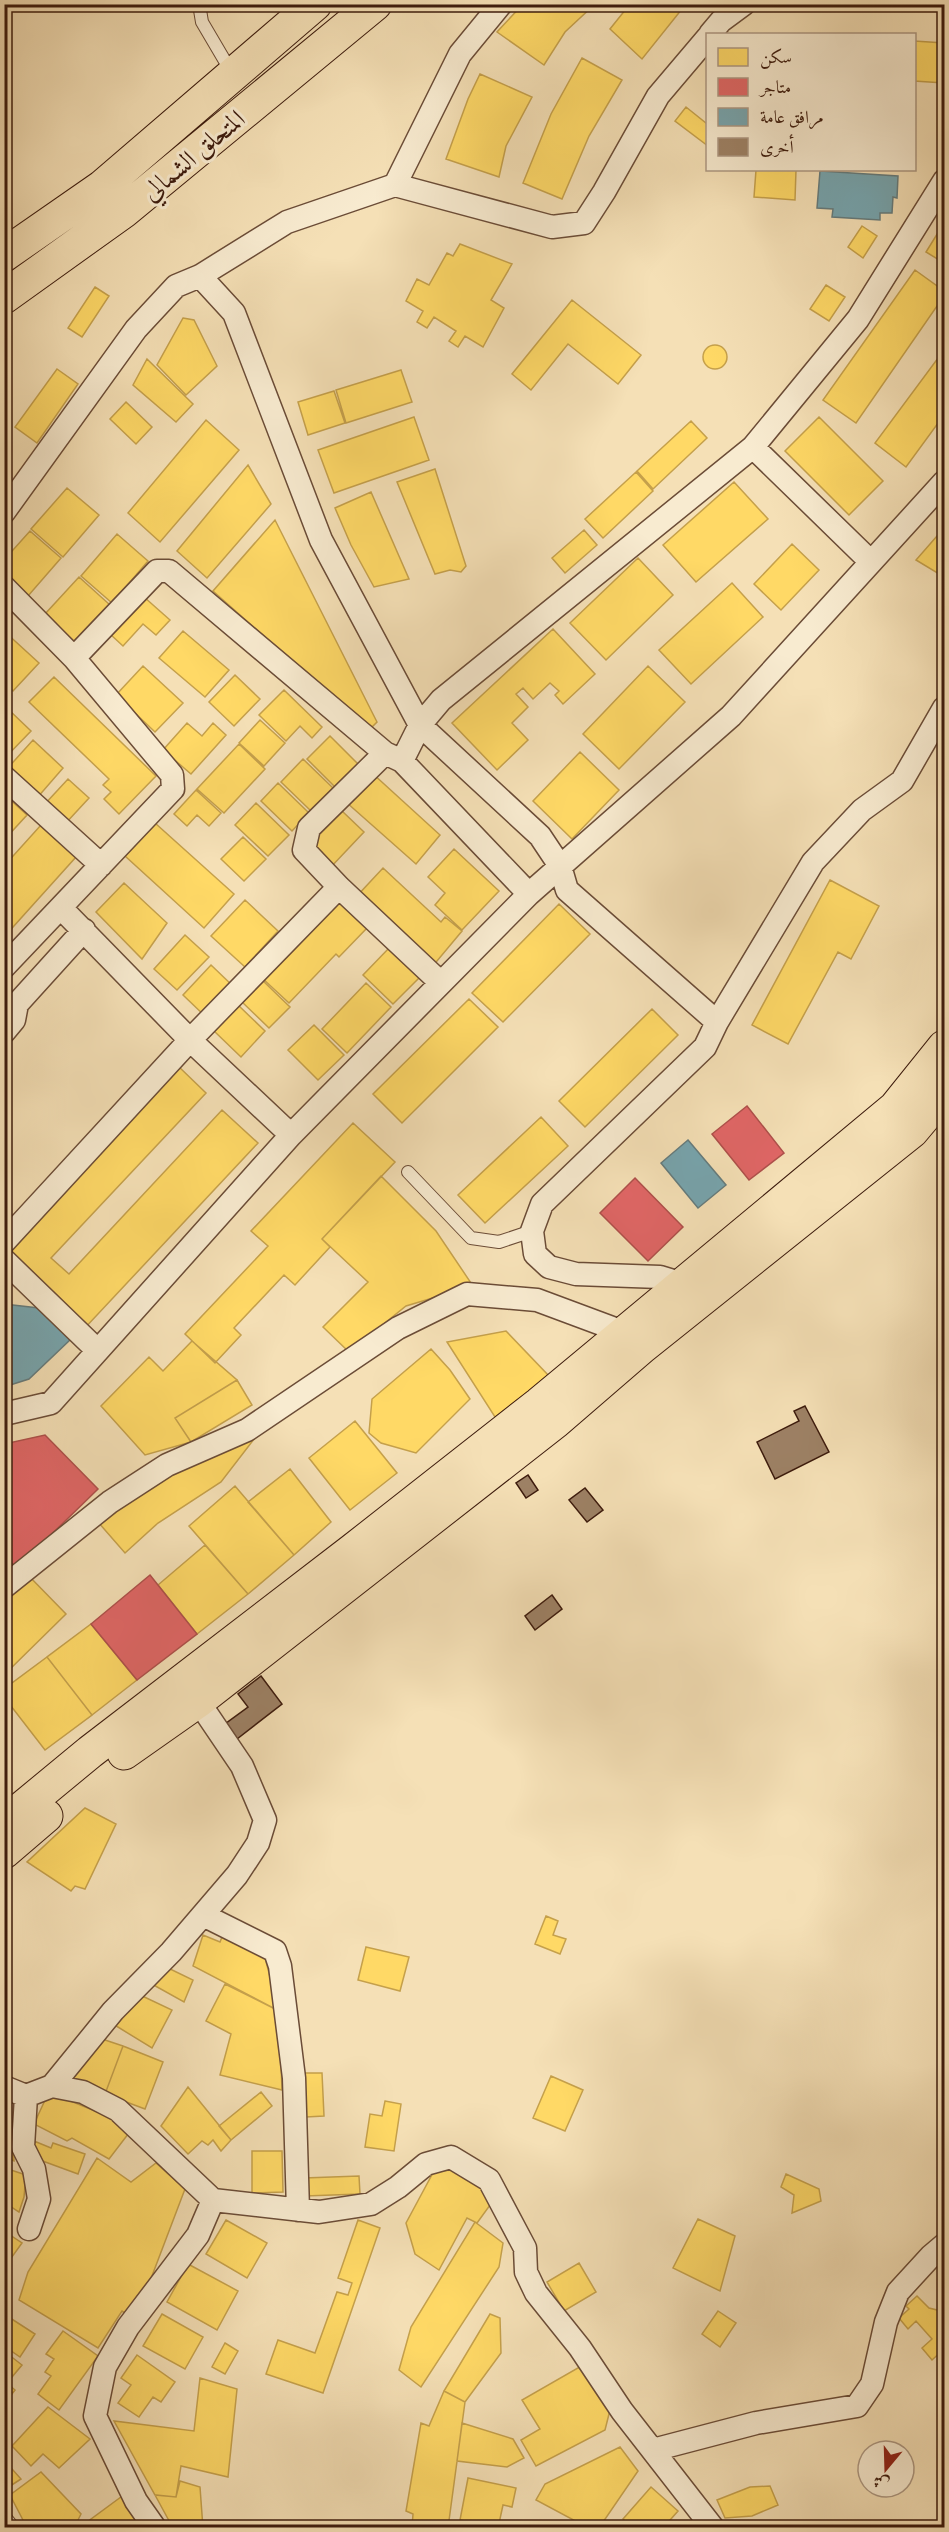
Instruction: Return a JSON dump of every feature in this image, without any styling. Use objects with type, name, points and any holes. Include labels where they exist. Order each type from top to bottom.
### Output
[{"type":"main road","name":"المتحلق الشمالي","points":[[4,255],[102,187],[315,4]]},
{"type":"main road","name":"المتحلق الشمالي","points":[[4,297],[124,211],[375,4]]},
{"type":"main road","points":[[4,1823],[90,1752],[539,1404],[895,1108],[945,1047]]},
{"type":"main road","points":[[4,1852],[104,1766],[198,1701],[555,1422],[643,1346],[912,1131],[945,1093]]},
{"type":"street","points":[[395,185],[460,54],[501,4]]},
{"type":"street","points":[[711,33],[721,21],[744,4]]},
{"type":"street","points":[[6,505],[136,329],[176,286],[200,276],[287,222],[395,185],[552,227],[584,222],[604,192],[658,96],[706,40]]},
{"type":"street","points":[[441,983],[339,887],[304,850],[309,828],[394,757],[441,700],[753,447],[858,318],[945,181]]},
{"type":"street","points":[[200,276],[234,313],[321,540],[420,725],[540,836],[560,866],[567,890],[717,1022]]},
{"type":"street","points":[[753,447],[870,561]]},
{"type":"street","points":[[4,1414],[51,1402],[291,1135],[529,894],[730,716],[945,482]]},
{"type":"street","points":[[74,658],[157,571],[169,571],[394,757],[529,894]]},
{"type":"street","points":[[4,587],[74,658],[172,775],[173,789],[4,967]]},
{"type":"street","points":[[683,1284],[660,1277],[576,1274],[549,1267],[535,1254],[532,1231],[542,1204],[705,1047],[717,1022],[813,861],[862,810],[902,781],[945,708]]},
{"type":"street","points":[[4,777],[101,865]]},
{"type":"street","points":[[4,1242],[190,1040],[339,887]]},
{"type":"street","points":[[61,908],[190,1040],[291,1135]]},
{"type":"street","points":[[4,1032],[14,1020],[11,997],[84,930]]},
{"type":"street","points":[[4,1260],[97,1350]]},
{"type":"street","points":[[7,1578],[110,1502],[158,1471],[247,1430],[398,1328],[467,1294],[537,1300],[623,1332]]},
{"type":"street","points":[[4,2087],[26,2096],[52,2086],[113,2011],[171,1952],[237,1875],[258,1843],[265,1820],[242,1766],[198,1701]]},
{"type":"street","points":[[202,1915],[275,1952],[280,1966],[294,2078],[297,2210]]},
{"type":"street","points":[[52,2086],[82,2092],[118,2110],[213,2200],[319,2212],[371,2204],[398,2187],[426,2164],[451,2157],[489,2180],[525,2248],[526,2272],[536,2293],[580,2348],[622,2410],[713,2528]]},
{"type":"street","points":[[26,2096],[23,2147],[34,2169],[39,2199],[29,2229]]},
{"type":"street","points":[[154,2528],[136,2501],[95,2416],[105,2367],[128,2326],[198,2235],[213,2200]]},
{"type":"street","points":[[653,2450],[756,2423],[857,2406],[872,2384],[886,2322],[898,2292],[931,2256],[945,2245]]},
{"type":"lane","points":[[199,4],[202,22],[232,74]]},
{"type":"lane","points":[[408,1172],[471,1238],[499,1242],[532,1231]]},
{"type":"lane","points":[[4,2516],[14,2528]]},
{"type":"building: سكن","points":[[523,4],[595,4],[565,32],[544,65],[497,32]]},
{"type":"building: سكن","points":[[630,4],[686,4],[642,59],[610,29]]},
{"type":"building: سكن","points":[[916,41],[944,43],[944,83],[916,81]]},
{"type":"building: سكن","points":[[582,58],[622,80],[589,136],[562,199],[523,183],[551,114]]},
{"type":"building: سكن","points":[[480,74],[532,97],[506,146],[499,177],[446,159],[468,99]]},
{"type":"building: سكن","points":[[686,107],[706,123],[706,144],[675,121]]},
{"type":"building: سكن","points":[[756,171],[796,171],[795,200],[754,197]]},
{"type":"building: سكن","points":[[944,223],[944,263],[926,252]]},
{"type":"building: سكن","points":[[862,226],[877,236],[863,258],[848,247]]},
{"type":"building: سكن","points":[[460,244],[512,264],[491,300],[504,308],[483,347],[465,336],[458,347],[449,341],[456,331],[434,317],[427,328],[417,322],[423,311],[406,301],[417,279],[429,285],[447,253],[453,256]]},
{"type":"building: سكن","points":[[915,270],[944,291],[944,296],[856,423],[823,400]]},
{"type":"building: سكن","points":[[826,285],[845,297],[829,321],[810,309]]},
{"type":"building: سكن","points":[[95,287],[109,296],[82,337],[68,328]]},
{"type":"building: سكن","points":[[572,300],[641,355],[618,384],[568,344],[531,390],[512,374]]},
{"type":"building: سكن","points":[[183,318],[194,320],[217,366],[186,395],[157,365]]},
{"type":"building: سكن","points":[[715,345],[723,349],[727,357],[723,365],[715,369],[707,365],[703,357],[707,349]]},
{"type":"building: سكن","points":[[944,350],[944,415],[906,467],[875,443]]},
{"type":"building: سكن","points":[[147,359],[193,404],[176,422],[133,385]]},
{"type":"building: سكن","points":[[57,369],[78,384],[37,443],[15,427]]},
{"type":"building: سكن","points":[[401,370],[412,402],[346,423],[336,390]]},
{"type":"building: سكن","points":[[334,391],[345,423],[308,435],[298,402]]},
{"type":"building: سكن","points":[[126,402],[152,427],[136,444],[110,419]]},
{"type":"building: سكن","points":[[414,417],[429,460],[334,493],[318,450]]},
{"type":"building: سكن","points":[[819,417],[883,481],[849,515],[785,451]]},
{"type":"building: سكن","points":[[206,420],[239,450],[160,542],[128,513]]},
{"type":"building: سكن","points":[[691,421],[707,438],[653,489],[637,471]]},
{"type":"building: سكن","points":[[248,465],[271,504],[207,578],[177,551]]},
{"type":"building: سكن","points":[[435,469],[466,566],[461,572],[450,570],[435,574],[397,482]]},
{"type":"building: سكن","points":[[636,472],[653,491],[603,538],[585,519]]},
{"type":"building: سكن","points":[[734,482],[768,519],[696,582],[663,545]]},
{"type":"building: سكن","points":[[67,488],[99,515],[63,557],[31,529]]},
{"type":"building: سكن","points":[[371,492],[409,579],[374,587],[351,545],[335,508]]},
{"type":"building: سكن","points":[[275,520],[377,722],[369,730],[213,591]]},
{"type":"building: سكن","points":[[944,528],[944,577],[916,560]]},
{"type":"building: سكن","points":[[584,530],[597,545],[565,573],[552,558]]},
{"type":"building: سكن","points":[[30,531],[61,558],[28,596],[4,576],[4,560]]},
{"type":"building: سكن","points":[[117,534],[148,561],[112,603],[81,576]]},
{"type":"building: سكن","points":[[792,544],[819,570],[781,610],[754,584]]},
{"type":"building: سكن","points":[[638,558],[673,595],[606,660],[570,623]]},
{"type":"building: سكن","points":[[79,577],[110,605],[75,642],[45,614]]},
{"type":"building: سكن","points":[[732,583],[763,617],[691,684],[659,650]]},
{"type":"building: سكن","points":[[144,597],[170,620],[156,635],[143,624],[123,646],[110,634]]},
{"type":"building: سكن","points":[[553,629],[595,674],[563,704],[555,695],[559,691],[550,683],[533,699],[523,688],[516,694],[528,707],[512,723],[528,740],[497,770],[452,723]]},
{"type":"building: سكن","points":[[4,631],[39,663],[13,691],[4,683]]},
{"type":"building: سكن","points":[[183,631],[229,670],[205,697],[159,658]]},
{"type":"building: سكن","points":[[143,666],[183,703],[155,732],[116,695]]},
{"type":"building: سكن","points":[[648,666],[685,702],[619,769],[583,734]]},
{"type":"building: سكن","points":[[235,675],[260,699],[234,726],[209,702]]},
{"type":"building: سكن","points":[[54,677],[156,776],[119,814],[104,799],[111,792],[103,785],[109,779],[29,702]]},
{"type":"building: سكن","points":[[284,690],[322,727],[312,738],[300,726],[286,741],[259,715]]},
{"type":"building: سكن","points":[[8,709],[31,731],[4,759],[4,712]]},
{"type":"building: سكن","points":[[260,720],[285,743],[264,766],[239,743]]},
{"type":"building: سكن","points":[[187,723],[202,736],[213,723],[226,735],[191,774],[163,750]]},
{"type":"building: سكن","points":[[330,736],[358,764],[335,787],[307,759]]},
{"type":"building: سكن","points":[[33,740],[63,768],[37,798],[6,770]]},
{"type":"building: سكن","points":[[239,744],[265,769],[224,813],[197,789]]},
{"type":"building: سكن","points":[[580,752],[619,790],[572,839],[533,801]]},
{"type":"building: سكن","points":[[303,759],[333,788],[311,811],[281,782]]},
{"type":"building: سكن","points":[[372,773],[440,835],[416,864],[346,802]]},
{"type":"building: سكن","points":[[68,779],[89,798],[65,824],[44,805]]},
{"type":"building: سكن","points":[[278,783],[309,813],[292,831],[261,801]]},
{"type":"building: سكن","points":[[196,790],[221,813],[209,826],[197,815],[187,826],[174,814]]},
{"type":"building: سكن","points":[[4,794],[27,815],[4,840]]},
{"type":"building: سكن","points":[[256,803],[289,835],[268,856],[235,825]]},
{"type":"building: سكن","points":[[342,811],[364,832],[330,868],[307,847]]},
{"type":"building: سكن","points":[[155,823],[234,894],[204,928],[125,856]]},
{"type":"building: سكن","points":[[41,825],[76,857],[4,937],[4,866]]},
{"type":"building: سكن","points":[[243,837],[266,859],[244,881],[221,859]]},
{"type":"building: سكن","points":[[454,849],[499,891],[462,930],[435,905],[445,893],[428,877]]},
{"type":"building: سكن","points":[[383,868],[441,922],[445,917],[462,931],[432,967],[356,897]]},
{"type":"building: سكن","points":[[830,880],[879,906],[851,959],[838,952],[788,1044],[752,1025]]},
{"type":"building: سكن","points":[[124,883],[167,923],[142,959],[96,912]]},
{"type":"building: سكن","points":[[336,899],[367,928],[339,957],[336,954],[289,1003],[261,977]]},
{"type":"building: سكن","points":[[245,900],[278,931],[245,967],[211,936]]},
{"type":"building: سكن","points":[[559,904],[590,934],[503,1022],[472,993]]},
{"type":"building: سكن","points":[[185,935],[209,957],[177,990],[154,969]]},
{"type":"building: سكن","points":[[390,947],[420,977],[393,1004],[363,975]]},
{"type":"building: سكن","points":[[211,965],[235,988],[207,1018],[183,995]]},
{"type":"building: سكن","points":[[260,978],[290,1007],[269,1028],[239,999]]},
{"type":"building: سكن","points":[[366,983],[391,1007],[347,1053],[322,1029]]},
{"type":"building: سكن","points":[[469,999],[498,1027],[402,1123],[373,1094]]},
{"type":"building: سكن","points":[[238,1005],[265,1031],[241,1057],[213,1030]]},
{"type":"building: سكن","points":[[652,1009],[678,1035],[585,1127],[559,1101]]},
{"type":"building: سكن","points":[[314,1025],[344,1055],[318,1080],[288,1050]]},
{"type":"building: سكن","points":[[177,1065],[206,1093],[51,1258],[69,1274],[222,1110],[258,1143],[83,1330],[4,1257]]},
{"type":"building: سكن","points":[[541,1117],[568,1146],[485,1223],[458,1195]]},
{"type":"building: سكن","points":[[353,1123],[395,1162],[322,1239],[330,1247],[295,1285],[284,1275],[234,1328],[241,1335],[215,1363],[185,1334],[268,1246],[251,1231]]},
{"type":"building: سكن","points":[[381,1176],[436,1231],[473,1286],[406,1306],[349,1352],[323,1327],[368,1282],[322,1239]]},
{"type":"building: سكن","points":[[506,1331],[549,1376],[495,1417],[447,1342]]},
{"type":"building: سكن","points":[[192,1341],[237,1380],[175,1418],[191,1442],[145,1455],[101,1406],[149,1357],[163,1371]]},
{"type":"building: سكن","points":[[431,1349],[450,1370],[470,1399],[416,1453],[381,1443],[369,1433],[372,1399]]},
{"type":"building: سكن","points":[[237,1380],[252,1405],[191,1442],[175,1418]]},
{"type":"building: سكن","points":[[355,1421],[397,1473],[350,1510],[309,1458]]},
{"type":"building: سكن","points":[[258,1434],[221,1482],[158,1523],[125,1553],[98,1522],[158,1480]]},
{"type":"building: سكن","points":[[290,1469],[331,1522],[294,1555],[248,1502]]},
{"type":"building: سكن","points":[[235,1486],[294,1555],[248,1594],[189,1526]]},
{"type":"building: سكن","points":[[205,1545],[248,1594],[197,1634],[158,1585]]},
{"type":"building: سكن","points":[[25,1572],[66,1614],[4,1675],[4,1593]]},
{"type":"building: سكن","points":[[91,1624],[137,1680],[92,1715],[47,1657]]},
{"type":"building: سكن","points":[[47,1657],[92,1715],[45,1750],[4,1697],[4,1689]]},
{"type":"building: سكن","points":[[85,1808],[116,1824],[85,1889],[75,1886],[71,1891],[27,1862]]},
{"type":"building: سكن","points":[[546,1916],[558,1921],[553,1935],[566,1939],[560,1954],[535,1944]]},
{"type":"building: سكن","points":[[224,1932],[264,1954],[279,2011],[193,1966],[203,1935],[220,1942]]},
{"type":"building: سكن","points":[[366,1947],[409,1957],[400,1991],[358,1980]]},
{"type":"building: سكن","points":[[166,1967],[193,1980],[184,2002],[150,1983]]},
{"type":"building: سكن","points":[[225,1984],[279,2011],[282,2090],[220,2075],[231,2034],[206,2021]]},
{"type":"building: سكن","points":[[138,1994],[172,2010],[152,2048],[113,2024]]},
{"type":"building: سكن","points":[[99,2038],[123,2046],[105,2094],[69,2079]]},
{"type":"building: سكن","points":[[123,2046],[163,2062],[145,2109],[105,2094]]},
{"type":"building: سكن","points":[[304,2073],[322,2073],[324,2116],[306,2117]]},
{"type":"building: سكن","points":[[551,2076],[583,2090],[565,2131],[533,2118]]},
{"type":"building: سكن","points":[[188,2087],[231,2140],[221,2151],[213,2140],[208,2145],[202,2141],[188,2154],[161,2126]]},
{"type":"building: سكن","points":[[261,2092],[272,2106],[231,2140],[219,2126]]},
{"type":"building: سكن","points":[[56,2095],[132,2129],[109,2159],[72,2138],[67,2141],[34,2124],[46,2098]]},
{"type":"building: سكن","points":[[385,2101],[401,2104],[394,2151],[365,2147],[370,2114],[382,2116]]},
{"type":"building: سكن","points":[[4,2128],[13,2132],[14,2161],[4,2157]]},
{"type":"building: سكن","points":[[34,2141],[51,2148],[53,2143],[85,2154],[78,2174],[29,2156]]},
{"type":"building: سكن","points":[[252,2151],[282,2151],[283,2192],[252,2193]]},
{"type":"building: سكن","points":[[97,2158],[131,2182],[156,2163],[185,2189],[147,2289],[130,2316],[122,2311],[98,2348],[19,2300],[28,2272]]},
{"type":"building: سكن","points":[[5,2168],[26,2175],[24,2197],[19,2212],[4,2202]]},
{"type":"building: سكن","points":[[456,2170],[486,2188],[493,2201],[477,2223],[467,2218],[439,2270],[415,2254],[406,2223],[434,2171]]},
{"type":"building: سكن","points":[[786,2174],[819,2189],[821,2201],[792,2213],[794,2195],[781,2187]]},
{"type":"building: سكن","points":[[359,2176],[360,2194],[305,2196],[304,2178]]},
{"type":"building: سكن","points":[[698,2219],[735,2236],[720,2291],[673,2268]]},
{"type":"building: سكن","points":[[226,2220],[267,2243],[247,2278],[206,2254]]},
{"type":"building: سكن","points":[[358,2220],[380,2228],[323,2393],[266,2374],[278,2340],[315,2353],[337,2292],[348,2295],[352,2283],[338,2278]]},
{"type":"building: سكن","points":[[475,2222],[503,2243],[499,2267],[421,2387],[399,2370],[411,2327]]},
{"type":"building: سكن","points":[[4,2231],[22,2243],[4,2268]]},
{"type":"building: سكن","points":[[579,2263],[596,2292],[564,2311],[547,2282]]},
{"type":"building: سكن","points":[[188,2264],[238,2291],[217,2330],[167,2302]]},
{"type":"building: سكن","points":[[917,2296],[944,2318],[944,2349],[932,2360],[922,2348],[932,2339],[916,2321],[908,2329],[899,2318],[909,2309],[906,2306]]},
{"type":"building: سكن","points":[[718,2311],[736,2323],[720,2347],[702,2334]]},
{"type":"building: سكن","points":[[4,2314],[35,2334],[20,2357],[7,2348],[10,2344],[4,2341]]},
{"type":"building: سكن","points":[[162,2314],[203,2337],[185,2369],[143,2346]]},
{"type":"building: سكن","points":[[490,2314],[500,2318],[501,2353],[465,2402],[444,2391]]},
{"type":"building: سكن","points":[[63,2331],[98,2356],[59,2410],[38,2394],[51,2376],[45,2372],[54,2359],[46,2354]]},
{"type":"building: سكن","points":[[225,2343],[238,2351],[225,2374],[212,2367]]},
{"type":"building: سكن","points":[[4,2351],[22,2365],[7,2383],[15,2390],[4,2404]]},
{"type":"building: سكن","points":[[137,2355],[175,2382],[161,2402],[153,2397],[139,2417],[118,2403],[131,2385],[121,2378]]},
{"type":"building: سكن","points":[[583,2365],[610,2410],[605,2430],[536,2466],[521,2440],[540,2429],[522,2400]]},
{"type":"building: سكن","points":[[200,2378],[237,2389],[228,2477],[181,2466],[176,2497],[155,2495],[114,2421],[194,2431]]},
{"type":"building: سكن","points":[[444,2391],[465,2402],[448,2528],[412,2528],[413,2514],[406,2511],[421,2423],[429,2426]]},
{"type":"building: سكن","points":[[48,2407],[90,2439],[59,2468],[43,2454],[31,2466],[12,2446]]},
{"type":"building: سكن","points":[[462,2423],[513,2439],[524,2458],[507,2467],[457,2461]]},
{"type":"building: سكن","points":[[620,2447],[638,2471],[599,2528],[581,2528],[583,2525],[536,2500],[545,2484]]},
{"type":"building: سكن","points":[[4,2460],[21,2479],[4,2490]]},
{"type":"building: سكن","points":[[41,2472],[81,2514],[74,2528],[40,2528],[24,2522],[10,2495]]},
{"type":"building: سكن","points":[[468,2478],[516,2488],[512,2507],[503,2505],[498,2528],[460,2520]]},
{"type":"building: سكن","points":[[180,2481],[200,2487],[203,2528],[173,2528],[155,2495],[176,2497]]},
{"type":"building: سكن","points":[[770,2486],[778,2505],[752,2516],[725,2518],[717,2500],[750,2487]]},
{"type":"building: سكن","points":[[651,2487],[678,2511],[663,2528],[632,2528],[623,2519]]},
{"type":"building: سكن","points":[[125,2494],[146,2528],[85,2528],[83,2525]]},
{"type":"building: متاجر","points":[[747,1106],[784,1153],[749,1180],[712,1134]]},
{"type":"building: متاجر","points":[[635,1178],[683,1227],[648,1261],[600,1213]]},
{"type":"building: متاجر","points":[[45,1435],[98,1489],[17,1568],[4,1556],[4,1444]]},
{"type":"building: متاجر","points":[[150,1575],[197,1634],[137,1680],[91,1624]]},
{"type":"building: مرافق عامة","points":[[820,171],[898,176],[897,198],[893,197],[892,213],[880,213],[880,220],[832,217],[833,209],[817,208]]},
{"type":"building: مرافق عامة","points":[[688,1140],[726,1185],[698,1208],[661,1163]]},
{"type":"building: مرافق عامة","points":[[4,1304],[39,1308],[71,1339],[29,1379],[4,1387]]},
{"type":"building: أخرى","points":[[805,1406],[829,1452],[775,1479],[757,1442],[799,1421],[794,1411]]},
{"type":"building: أخرى","points":[[528,1475],[538,1490],[526,1498],[516,1483]]},
{"type":"building: أخرى","points":[[585,1488],[603,1510],[587,1522],[569,1500]]},
{"type":"building: أخرى","points":[[552,1595],[562,1609],[535,1630],[525,1616]]},
{"type":"building: أخرى","points":[[261,1676],[282,1704],[237,1739],[225,1724],[248,1707],[238,1694]]}]
